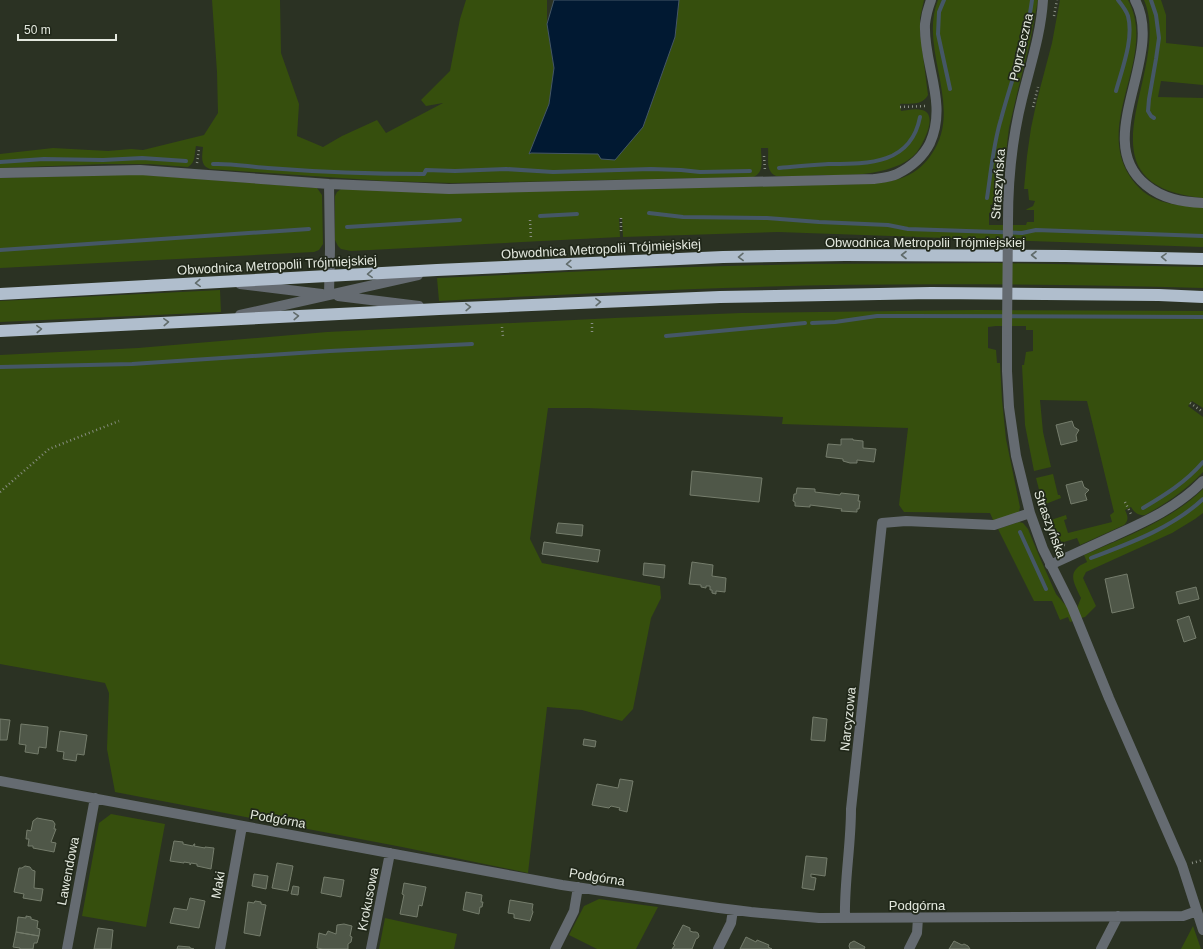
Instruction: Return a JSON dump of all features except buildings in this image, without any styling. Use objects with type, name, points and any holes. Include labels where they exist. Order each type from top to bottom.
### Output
[{"type":"highway","name":"Obwodnica Metropolii Trójmiejskiej","points":[[0,294],[437,270],[722,257],[845,255],[1066,256],[1203,259]]},
{"type":"highway","points":[[0,331],[221,319],[720,297],[931,293],[1159,295],[1203,297]]},
{"type":"street","points":[[0,173],[140,170],[329,184],[449,189],[874,179],[896,174],[916,163],[926,151],[934,134],[937,117],[935,93],[926,44],[927,10],[931,0]]},
{"type":"street","name":"Poprzeczna","points":[[1022,99],[1033,61],[1042,17],[1043,0]]},
{"type":"street","points":[[1135,0],[1143,22],[1144,36],[1126,124],[1125,145],[1129,164],[1140,180],[1153,191],[1168,199],[1189,203],[1203,203]]},
{"type":"street","name":"Straszyńska","points":[[1022,99],[1013,148],[1008,189],[1007,371],[1009,407],[1016,456],[1030,513],[1050,565],[1072,607],[1109,698],[1182,865],[1203,930]]},
{"type":"street","points":[[329,184],[329,295]]},
{"type":"street","points":[[221,319],[437,270]]},
{"type":"street","points":[[219,282],[439,309]]},
{"type":"street","points":[[1050,565],[1137,526],[1166,510],[1196,489],[1203,481]]},
{"type":"street","name":"Narcyzowa","points":[[846,918],[845,898],[851,830],[851,809],[882,523],[906,521],[994,525],[1030,513]]},
{"type":"street","name":"Podgórna","points":[[0,781],[578,887],[733,910],[819,918],[1183,916],[1197,911]]},
{"type":"street","name":"Lawendowa","points":[[67,949],[95,798]]},
{"type":"street","name":"Maki","points":[[220,949],[242,826]]},
{"type":"street","name":"Krokusowa","points":[[371,949],[390,853]]},
{"type":"street","points":[[555,949],[574,911],[578,887]]},
{"type":"street","points":[[718,949],[731,923],[733,910]]},
{"type":"street","points":[[1101,949],[1118,916]]},
{"type":"street","points":[[909,949],[917,933],[918,918]]},
{"type":"path","points":[[1054,21],[1057,0]]},
{"type":"path","points":[[1032,112],[1040,81]]},
{"type":"path","points":[[900,107],[936,105]]},
{"type":"path","points":[[196,173],[199,149]]},
{"type":"path","points":[[620,218],[621,234]]},
{"type":"path","points":[[530,220],[531,239]]},
{"type":"path","points":[[592,323],[592,334]]},
{"type":"path","points":[[502,327],[502,337]]},
{"type":"path","points":[[1190,403],[1203,412]]},
{"type":"path","points":[[0,492],[50,449],[119,421]]},
{"type":"path","points":[[1051,536],[1058,544],[1064,546],[1075,543],[1078,552]]},
{"type":"green space","points":[[212,0],[280,0],[281,53],[299,104],[297,136],[323,147],[342,136],[377,120],[386,133],[443,103],[426,106],[421,100],[450,71],[460,19],[466,0],[547,0],[547,24],[554,68],[549,104],[530,153],[599,154],[602,159],[643,127],[675,37],[679,0],[924,0],[920,18],[920,33],[928,95],[925,99],[919,102],[912,104],[900,104],[901,111],[917,109],[927,113],[929,117],[928,130],[920,148],[915,155],[907,161],[885,170],[849,175],[776,176],[770,171],[769,168],[768,148],[761,148],[761,169],[757,175],[753,177],[452,183],[385,181],[210,169],[203,163],[203,147],[196,146],[194,161],[188,167],[149,164],[105,164],[0,168],[0,154],[53,148],[108,151],[131,149],[143,150],[204,135],[218,113]]},
{"type":"green space","points":[[938,0],[1038,0],[1030,42],[1009,128],[1001,193],[998,193],[996,204],[990,205],[996,212],[989,213],[989,225],[1026,225],[1027,222],[1034,222],[1034,210],[1026,210],[1033,206],[1035,201],[1029,200],[1028,189],[1024,189],[1027,156],[1031,128],[1052,43],[1060,0],[1128,0],[1135,21],[1136,43],[1133,65],[1122,110],[1119,132],[1120,154],[1129,175],[1144,192],[1161,201],[1171,204],[1203,207],[1203,247],[778,232],[623,237],[622,218],[619,218],[620,237],[351,251],[341,249],[335,240],[335,196],[341,189],[731,187],[864,184],[892,181],[901,178],[917,170],[931,155],[940,137],[944,118],[943,98],[933,39],[933,19]]},
{"type":"green space","points":[[1144,0],[1161,0],[1166,15],[1166,43],[1203,47],[1203,85],[1161,81],[1158,97],[1203,98],[1203,198],[1163,188],[1141,171],[1133,148],[1134,120],[1147,59],[1150,28]]},
{"type":"green space","points":[[133,174],[317,188],[322,195],[323,244],[319,250],[314,252],[0,268],[0,178]]},
{"type":"green space","points":[[997,263],[1203,267],[1203,288],[1083,285],[903,284],[783,286],[545,295],[439,301],[437,278],[654,268],[805,264]]},
{"type":"green space","points":[[220,290],[221,312],[0,322],[0,301]]},
{"type":"green space","points":[[977,310],[1203,311],[1203,408],[1192,401],[1188,406],[1203,417],[1203,472],[1176,496],[1145,515],[1136,513],[1131,507],[1125,510],[1128,518],[1124,525],[1080,545],[1077,538],[1064,542],[1057,540],[1048,521],[1066,515],[1067,519],[1064,520],[1068,533],[1112,522],[1110,515],[1114,512],[1087,401],[1040,400],[1043,432],[1051,467],[1034,471],[1025,425],[1022,365],[1024,365],[1026,352],[1033,351],[1033,330],[1026,330],[1026,326],[988,327],[988,348],[996,350],[997,363],[1000,363],[1006,439],[1020,507],[1019,512],[994,522],[990,513],[904,512],[899,505],[908,428],[782,424],[783,417],[588,408],[548,408],[530,539],[542,563],[660,586],[661,598],[651,618],[633,709],[622,721],[582,710],[547,707],[528,873],[402,847],[115,792],[107,749],[109,693],[105,683],[0,664],[0,355],[138,348],[327,332],[614,318],[741,313]]},
{"type":"green space","points":[[1053,474],[1058,495],[1060,495],[1061,498],[1043,505],[1036,478]]},
{"type":"green space","points":[[1203,489],[1203,513],[1195,519],[1172,533],[1086,572],[1083,578],[1096,606],[1085,617],[1081,618],[1077,608],[1081,598],[1073,577],[1076,569],[1080,565],[1087,562],[1084,555],[1131,535],[1162,519],[1190,500]]},
{"type":"green space","points":[[1019,522],[1023,523],[1028,529],[1056,594],[1067,607],[1073,621],[1070,622],[1068,617],[1060,620],[1052,601],[1034,601],[998,529]]},
{"type":"green space","points":[[111,814],[165,824],[146,927],[82,916],[99,823]]},
{"type":"green space","points":[[599,899],[658,907],[636,949],[597,949],[569,935],[584,906]]},
{"type":"green space","points":[[385,918],[457,934],[454,949],[379,949]]},
{"type":"green space","points":[[1193,926],[1201,949],[1181,949]]},
{"type":"water","points":[[554,0],[679,0],[675,37],[643,127],[615,160],[601,159],[598,154],[529,154],[549,104],[554,68],[547,24]]},
{"type":"waterway","points":[[944,0],[939,12],[938,34],[950,89]]},
{"type":"waterway","points":[[987,198],[992,158],[998,129],[1023,45],[1032,0]]},
{"type":"waterway","points":[[1116,91],[1130,34],[1128,16],[1118,0]]},
{"type":"waterway","points":[[1151,0],[1156,15],[1159,38],[1148,111],[1154,118]]},
{"type":"waterway","points":[[779,168],[872,162],[885,158],[897,153],[907,145],[915,133],[920,117]]},
{"type":"waterway","points":[[0,162],[44,159],[103,160],[142,158],[186,161]]},
{"type":"waterway","points":[[213,164],[326,172],[404,174],[424,174],[426,170],[455,171],[506,169],[553,172],[651,169],[700,172],[750,171]]},
{"type":"waterway","points":[[649,213],[683,217],[767,218],[888,225],[908,229],[1022,233],[1036,230],[1203,236]]},
{"type":"waterway","points":[[540,216],[577,214]]},
{"type":"waterway","points":[[347,227],[460,220]]},
{"type":"waterway","points":[[0,250],[309,229]]},
{"type":"waterway","points":[[812,323],[835,322],[877,316],[1203,317]]},
{"type":"waterway","points":[[666,336],[805,323]]},
{"type":"waterway","points":[[0,367],[132,364],[330,351],[472,344]]},
{"type":"waterway","points":[[1143,508],[1182,482],[1203,462]]},
{"type":"waterway","points":[[1091,558],[1150,534],[1178,518],[1203,499]]},
{"type":"waterway","points":[[1020,532],[1046,589]]}]
